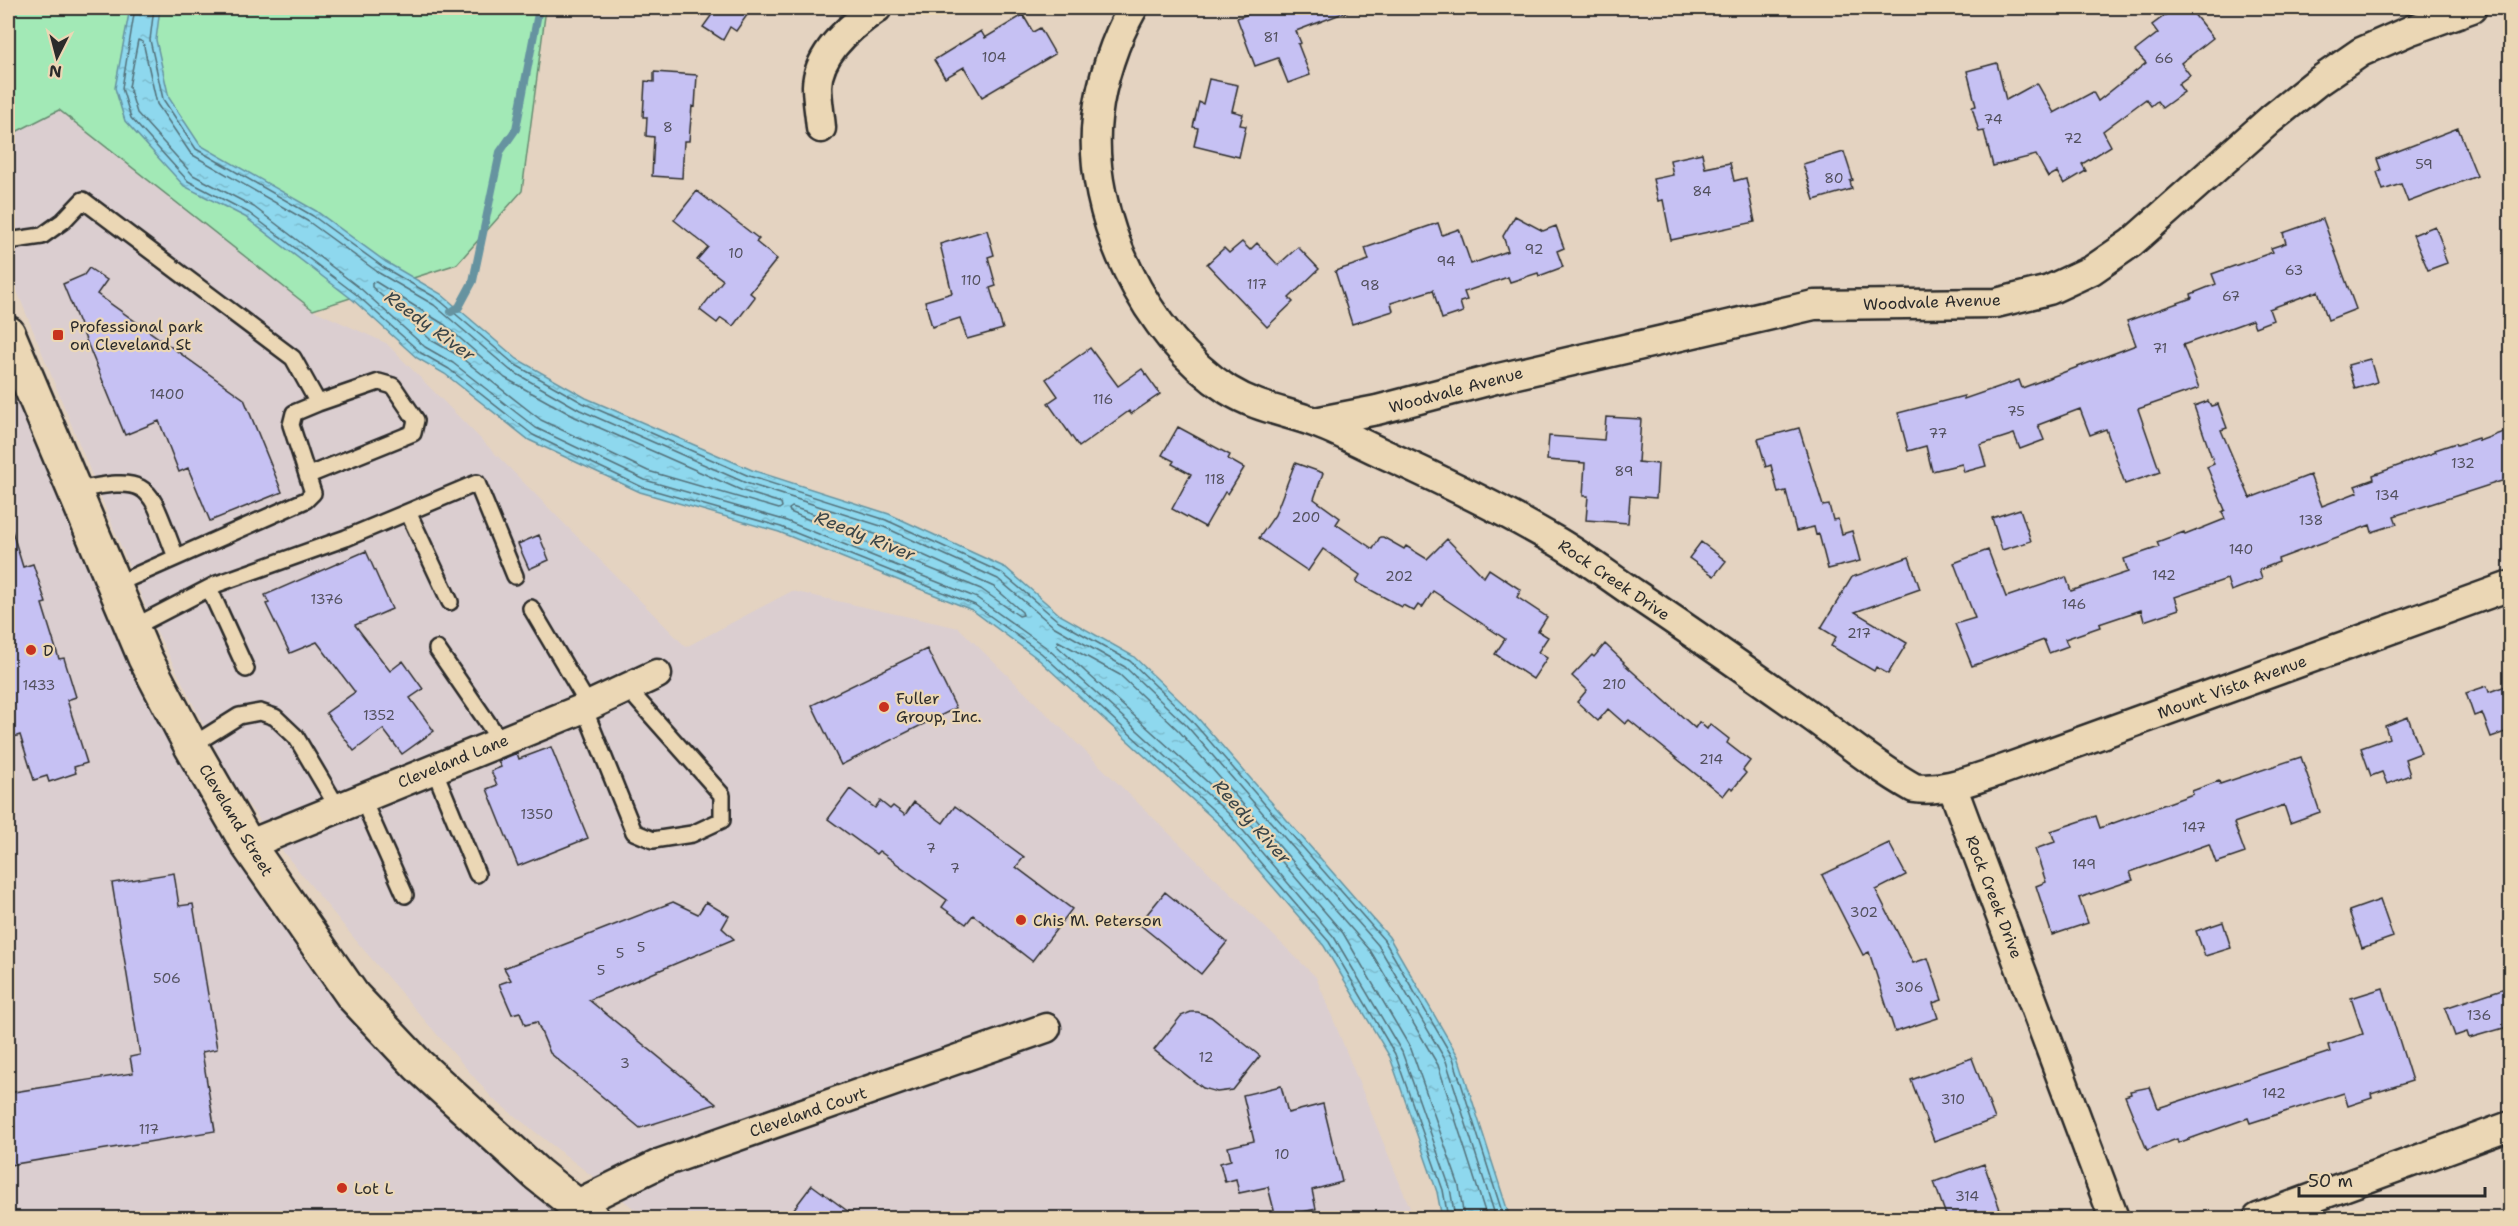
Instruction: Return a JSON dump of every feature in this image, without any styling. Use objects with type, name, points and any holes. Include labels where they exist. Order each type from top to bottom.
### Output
[{"type":"street","points":[[821,128],[817,85],[827,55],[851,26],[877,8]]},
{"type":"street","name":"Rock Creek Drive","points":[[1133,8],[1103,84],[1096,119],[1098,178],[1108,219],[1125,264],[1144,302],[1166,333],[1201,371],[1230,392],[1266,409],[1315,422],[1443,481],[1560,543],[1708,643],[1914,788],[1929,790],[1952,786],[2115,1218]]},
{"type":"street","name":"Woodvale Avenue","points":[[1315,422],[1377,410],[1498,378],[1814,305],[1996,303],[2049,290],[2092,270],[2131,243],[2271,119],[2316,83],[2361,52],[2410,30],[2472,8]]},
{"type":"street","name":"Cleveland Street","points":[[8,333],[145,658],[191,746],[248,844],[353,996],[418,1065],[537,1174],[583,1212]]},
{"type":"street","name":"Mount Vista Avenue","points":[[1952,786],[2511,586]]},
{"type":"street","name":"Cleveland Lane","points":[[248,844],[586,707],[657,674]]},
{"type":"street","name":"Cleveland Court","points":[[583,1212],[661,1163],[1046,1028]]},
{"type":"street","points":[[2258,1218],[2511,1126]]},
{"type":"lane","points":[[8,241],[42,236],[63,221],[84,200],[293,358],[318,403]]},
{"type":"lane","points":[[114,585],[306,500],[313,493],[291,425],[294,413],[379,382],[393,386],[416,420],[413,433],[309,476]]},
{"type":"lane","points":[[74,491],[112,483],[135,484],[152,495],[176,557]]},
{"type":"lane","points":[[132,628],[209,588],[346,538],[477,483],[515,576]]},
{"type":"lane","points":[[408,512],[450,602]]},
{"type":"lane","points":[[209,588],[246,669]]},
{"type":"lane","points":[[531,608],[586,707],[634,832],[652,840],[692,834],[722,820],[722,795],[627,688]]},
{"type":"lane","points":[[437,650],[501,742]]},
{"type":"lane","points":[[191,746],[239,716],[260,712],[276,717],[296,737],[350,803],[405,895]]},
{"type":"lane","points":[[434,769],[477,874]]},
{"type":"shaded area","points":[[58,110],[313,310],[386,343],[686,647],[792,591],[959,628],[1316,977],[1414,1218],[646,1218],[493,1099],[363,949],[280,848],[233,784],[151,620],[8,269],[8,136]]},
{"type":"shaded area","points":[[8,333],[145,658],[312,939],[592,1218],[8,1218]]},
{"type":"green space","points":[[8,8],[546,8],[522,191],[457,264],[313,310],[59,110],[8,136]]},
{"type":"water","name":"Reedy River","points":[[130,8],[160,8],[156,40],[169,98],[200,145],[316,211],[386,262],[441,294],[517,359],[586,398],[752,470],[889,514],[1006,568],[1060,615],[1133,656],[1196,716],[1389,937],[1458,1056],[1510,1218],[1442,1218],[1437,1192],[1390,1057],[1324,946],[1218,823],[1037,658],[972,610],[779,532],[640,492],[529,440],[445,374],[417,358],[353,300],[245,217],[184,186],[125,121],[115,88]]},
{"type":"building","points":[[698,8],[752,8],[736,31],[730,27],[723,40],[703,27],[711,16]]},
{"type":"building","points":[[1265,8],[1354,9],[1296,31],[1301,43],[1298,44],[1310,75],[1288,83],[1278,58],[1255,66],[1237,18]]},
{"type":"building","points":[[2175,8],[2189,8],[2213,38],[2181,63],[2190,75],[2178,84],[2184,92],[2162,108],[2157,101],[2151,106],[2146,99],[2103,131],[2111,146],[2082,164],[2086,171],[2064,184],[2057,172],[2048,177],[2036,155],[1993,166],[1984,131],[1979,132],[1972,107],[1976,106],[1967,71],[1997,63],[2006,100],[2037,83],[2054,113],[2093,92],[2098,101],[2146,63],[2135,51],[2158,33],[2152,25]]},
{"type":"building","points":[[1023,15],[1033,32],[1040,28],[1055,54],[982,97],[964,67],[945,78],[934,60],[981,31],[985,38]]},
{"type":"building","points":[[654,72],[697,75],[695,107],[692,106],[689,141],[684,141],[682,178],[652,176],[654,137],[646,136],[647,117],[643,117],[645,81],[654,82]]},
{"type":"building","points":[[1209,79],[1238,85],[1232,111],[1243,114],[1240,125],[1246,126],[1239,157],[1194,146],[1198,128],[1193,127],[1199,102],[1203,104]]},
{"type":"building","points":[[2458,128],[2477,176],[2408,202],[2401,184],[2383,190],[2377,172],[2381,170],[2377,159]]},
{"type":"building","points":[[1844,152],[1853,180],[1850,181],[1852,189],[1814,200],[1803,164]]},
{"type":"building","points":[[1702,153],[1705,168],[1730,163],[1734,181],[1746,178],[1755,222],[1671,240],[1663,200],[1658,201],[1653,179],[1673,175],[1670,160]]},
{"type":"building","points":[[697,191],[759,239],[756,242],[777,259],[750,293],[755,297],[733,326],[721,318],[717,323],[700,310],[723,280],[697,260],[708,247],[674,220]]},
{"type":"building","points":[[1515,216],[1543,231],[1556,226],[1564,248],[1557,251],[1563,267],[1539,276],[1538,273],[1510,282],[1508,277],[1464,292],[1467,300],[1460,302],[1463,312],[1442,319],[1433,290],[1391,303],[1393,311],[1352,324],[1335,271],[1369,260],[1365,248],[1438,223],[1442,235],[1459,229],[1471,264],[1508,251],[1503,236]]},
{"type":"building","points":[[2323,219],[2356,309],[2328,320],[2318,291],[2269,309],[2273,320],[2255,327],[2252,320],[2183,345],[2199,388],[2138,409],[2160,472],[2125,484],[2106,429],[2090,435],[2080,409],[2038,425],[2044,440],[2020,449],[2014,434],[1980,445],[1986,466],[1964,472],[1962,464],[1932,471],[1926,446],[1908,451],[1898,413],[1964,396],[1964,399],[2019,380],[2022,388],[2136,345],[2127,321],[2192,298],[2191,294],[2216,284],[2212,274],[2273,252],[2271,248],[2286,243],[2283,233]]},
{"type":"building","points":[[2435,226],[2447,263],[2428,270],[2413,235]]},
{"type":"building","points":[[987,230],[994,255],[988,257],[996,286],[990,288],[1003,329],[967,339],[960,318],[932,327],[925,301],[952,293],[940,244]]},
{"type":"building","points":[[1242,242],[1250,250],[1257,243],[1278,265],[1298,247],[1319,269],[1289,298],[1293,302],[1267,327],[1207,264],[1224,248],[1229,253]]},
{"type":"building","points":[[89,268],[107,280],[97,294],[244,399],[282,492],[210,521],[188,468],[179,472],[159,421],[125,435],[63,284],[84,275]]},
{"type":"building","points":[[1090,348],[1118,386],[1142,369],[1160,394],[1131,414],[1129,411],[1079,447],[1048,403],[1058,396],[1046,379]]},
{"type":"building","points":[[2370,359],[2377,382],[2355,389],[2348,365]]},
{"type":"building","points":[[2208,401],[2211,406],[2218,404],[2227,428],[2221,430],[2250,498],[2310,475],[2322,506],[2358,492],[2355,486],[2374,479],[2373,475],[2456,443],[2457,445],[2478,438],[2479,441],[2511,429],[2511,478],[2394,516],[2397,524],[2372,532],[2370,525],[2278,559],[2279,562],[2259,570],[2262,579],[2231,591],[2227,579],[2175,597],[2179,609],[2144,621],[2141,610],[2099,624],[2100,627],[2065,639],[2068,646],[2049,653],[2044,640],[1972,666],[1955,624],[1975,618],[1954,563],[1988,550],[2006,597],[2066,577],[2071,591],[2128,572],[2124,559],[2159,547],[2157,542],[2184,532],[2185,535],[2225,519],[2222,512],[2225,510],[2207,467],[2214,464],[2194,406]]},
{"type":"building","points":[[1606,417],[1641,419],[1638,462],[1658,464],[1656,498],[1630,496],[1628,523],[1586,520],[1588,496],[1583,496],[1585,463],[1547,460],[1549,436],[1604,440]]},
{"type":"building","points":[[1178,427],[1230,455],[1228,459],[1244,468],[1228,494],[1225,492],[1205,527],[1172,509],[1191,474],[1172,464],[1174,461],[1162,455]]},
{"type":"building","points":[[1799,428],[1823,506],[1829,505],[1833,520],[1838,519],[1842,534],[1852,531],[1860,561],[1828,569],[1819,534],[1816,535],[1814,527],[1796,531],[1786,491],[1778,493],[1771,465],[1766,467],[1758,439]]},
{"type":"building","points":[[1295,463],[1323,473],[1314,499],[1340,518],[1336,524],[1373,549],[1380,537],[1383,537],[1404,549],[1406,546],[1427,559],[1447,539],[1484,577],[1489,569],[1521,590],[1517,597],[1547,617],[1538,631],[1548,637],[1538,652],[1547,658],[1533,679],[1495,654],[1505,639],[1433,591],[1422,608],[1418,605],[1414,611],[1356,582],[1360,575],[1323,549],[1308,571],[1259,538],[1275,515]]},
{"type":"building","points":[[2020,509],[2031,541],[2002,550],[1992,518]]},
{"type":"building","name":"D","points":[[12,531],[23,567],[33,564],[46,603],[42,604],[59,659],[64,658],[76,697],[67,700],[87,763],[74,767],[76,773],[49,782],[47,776],[34,780],[20,735],[8,739],[8,532]]},
{"type":"building","points":[[539,535],[549,560],[529,569],[518,544]]},
{"type":"building","points":[[1701,542],[1726,561],[1714,576],[1689,558]]},
{"type":"building","points":[[366,551],[392,609],[355,625],[390,671],[403,661],[423,689],[410,698],[434,731],[402,754],[383,729],[354,751],[326,713],[355,692],[317,642],[290,653],[266,604],[269,603],[265,595]]},
{"type":"building","points":[[1909,557],[1920,589],[1855,612],[1907,643],[1888,674],[1876,667],[1874,671],[1831,646],[1836,637],[1821,628],[1852,577]]},
{"type":"building","points":[[1605,644],[1695,728],[1699,722],[1707,729],[1710,724],[1729,739],[1727,743],[1750,761],[1743,770],[1746,773],[1733,789],[1730,787],[1723,796],[1629,720],[1625,724],[1608,709],[1598,721],[1577,702],[1587,690],[1572,676]]},
{"type":"building","name":"Fuller Group, Inc.","points":[[927,649],[956,708],[841,765],[812,705]]},
{"type":"building","points":[[2511,684],[2511,730],[2491,737],[2482,713],[2474,716],[2466,693],[2487,686],[2489,692]]},
{"type":"building","points":[[2408,717],[2421,753],[2405,759],[2410,775],[2387,784],[2382,772],[2371,776],[2361,748],[2389,738],[2385,726]]},
{"type":"building","points":[[551,747],[588,838],[518,866],[487,789],[497,785],[491,771],[501,767],[498,761],[517,753],[519,759]]},
{"type":"building","points":[[2301,757],[2320,812],[2290,823],[2284,805],[2234,823],[2245,853],[2216,863],[2209,844],[2130,872],[2133,880],[2079,898],[2088,923],[2052,935],[2036,886],[2046,882],[2035,849],[2055,842],[2051,831],[2096,816],[2100,828],[2193,794],[2192,791],[2219,781],[2220,784]]},
{"type":"building","points":[[850,789],[875,808],[880,801],[890,809],[893,806],[905,815],[914,802],[943,823],[955,806],[1024,857],[1016,867],[1072,909],[1032,961],[973,915],[966,924],[953,915],[942,907],[947,900],[879,851],[876,854],[828,819]]},
{"type":"building","points":[[1889,843],[1906,875],[1876,890],[1913,963],[1928,958],[1942,1000],[1933,1003],[1938,1018],[1895,1032],[1869,952],[1863,955],[1822,875]]},
{"type":"building","points":[[174,873],[179,906],[193,904],[217,1049],[202,1052],[215,1131],[9,1165],[8,1093],[133,1073],[130,1057],[140,1055],[112,883]]},
{"type":"building","points":[[1165,892],[1227,942],[1201,974],[1139,924]]},
{"type":"building","points":[[2380,900],[2393,937],[2362,948],[2349,911]]},
{"type":"building","points":[[673,902],[698,914],[706,902],[729,916],[722,928],[734,939],[589,1000],[716,1104],[640,1128],[550,1053],[537,1022],[525,1025],[520,1012],[512,1014],[499,984],[511,980],[504,968]]},
{"type":"building","points":[[2223,922],[2231,948],[2205,956],[2196,931]]},
{"type":"building","points":[[2511,986],[2511,1026],[2469,1038],[2467,1032],[2455,1036],[2445,1008]]},
{"type":"building","points":[[2383,988],[2412,1081],[2371,1094],[2372,1098],[2348,1106],[2344,1093],[2250,1123],[2248,1118],[2178,1143],[2177,1139],[2147,1150],[2125,1096],[2131,1094],[2130,1091],[2150,1087],[2158,1108],[2330,1052],[2328,1045],[2363,1034],[2351,998]]},
{"type":"building","points":[[1191,1012],[1211,1017],[1260,1056],[1233,1090],[1217,1092],[1203,1088],[1154,1050],[1181,1016]]},
{"type":"building","points":[[1972,1058],[1995,1119],[1934,1141],[1911,1080]]},
{"type":"building","points":[[1281,1086],[1288,1113],[1323,1104],[1342,1182],[1312,1190],[1316,1209],[1276,1218],[1268,1187],[1239,1193],[1236,1179],[1225,1182],[1220,1163],[1231,1160],[1228,1147],[1254,1141],[1243,1095]]},
{"type":"building","points":[[1984,1164],[2003,1218],[1947,1218],[1934,1182]]},
{"type":"building","points":[[812,1185],[857,1218],[787,1218]]},
{"type":"waterway","points":[[451,312],[459,307],[473,281],[500,152],[516,129],[539,8]]},
{"type":"place","name":"Professional park on Cleveland St","points":[[58,335]]},
{"type":"place","name":"D","points":[[31,650]]},
{"type":"place","name":"Fuller Group, Inc.","points":[[884,707]]},
{"type":"place","name":"Chis M. Peterson","points":[[1021,920]]},
{"type":"place","name":"Lot L","points":[[342,1188]]}]
